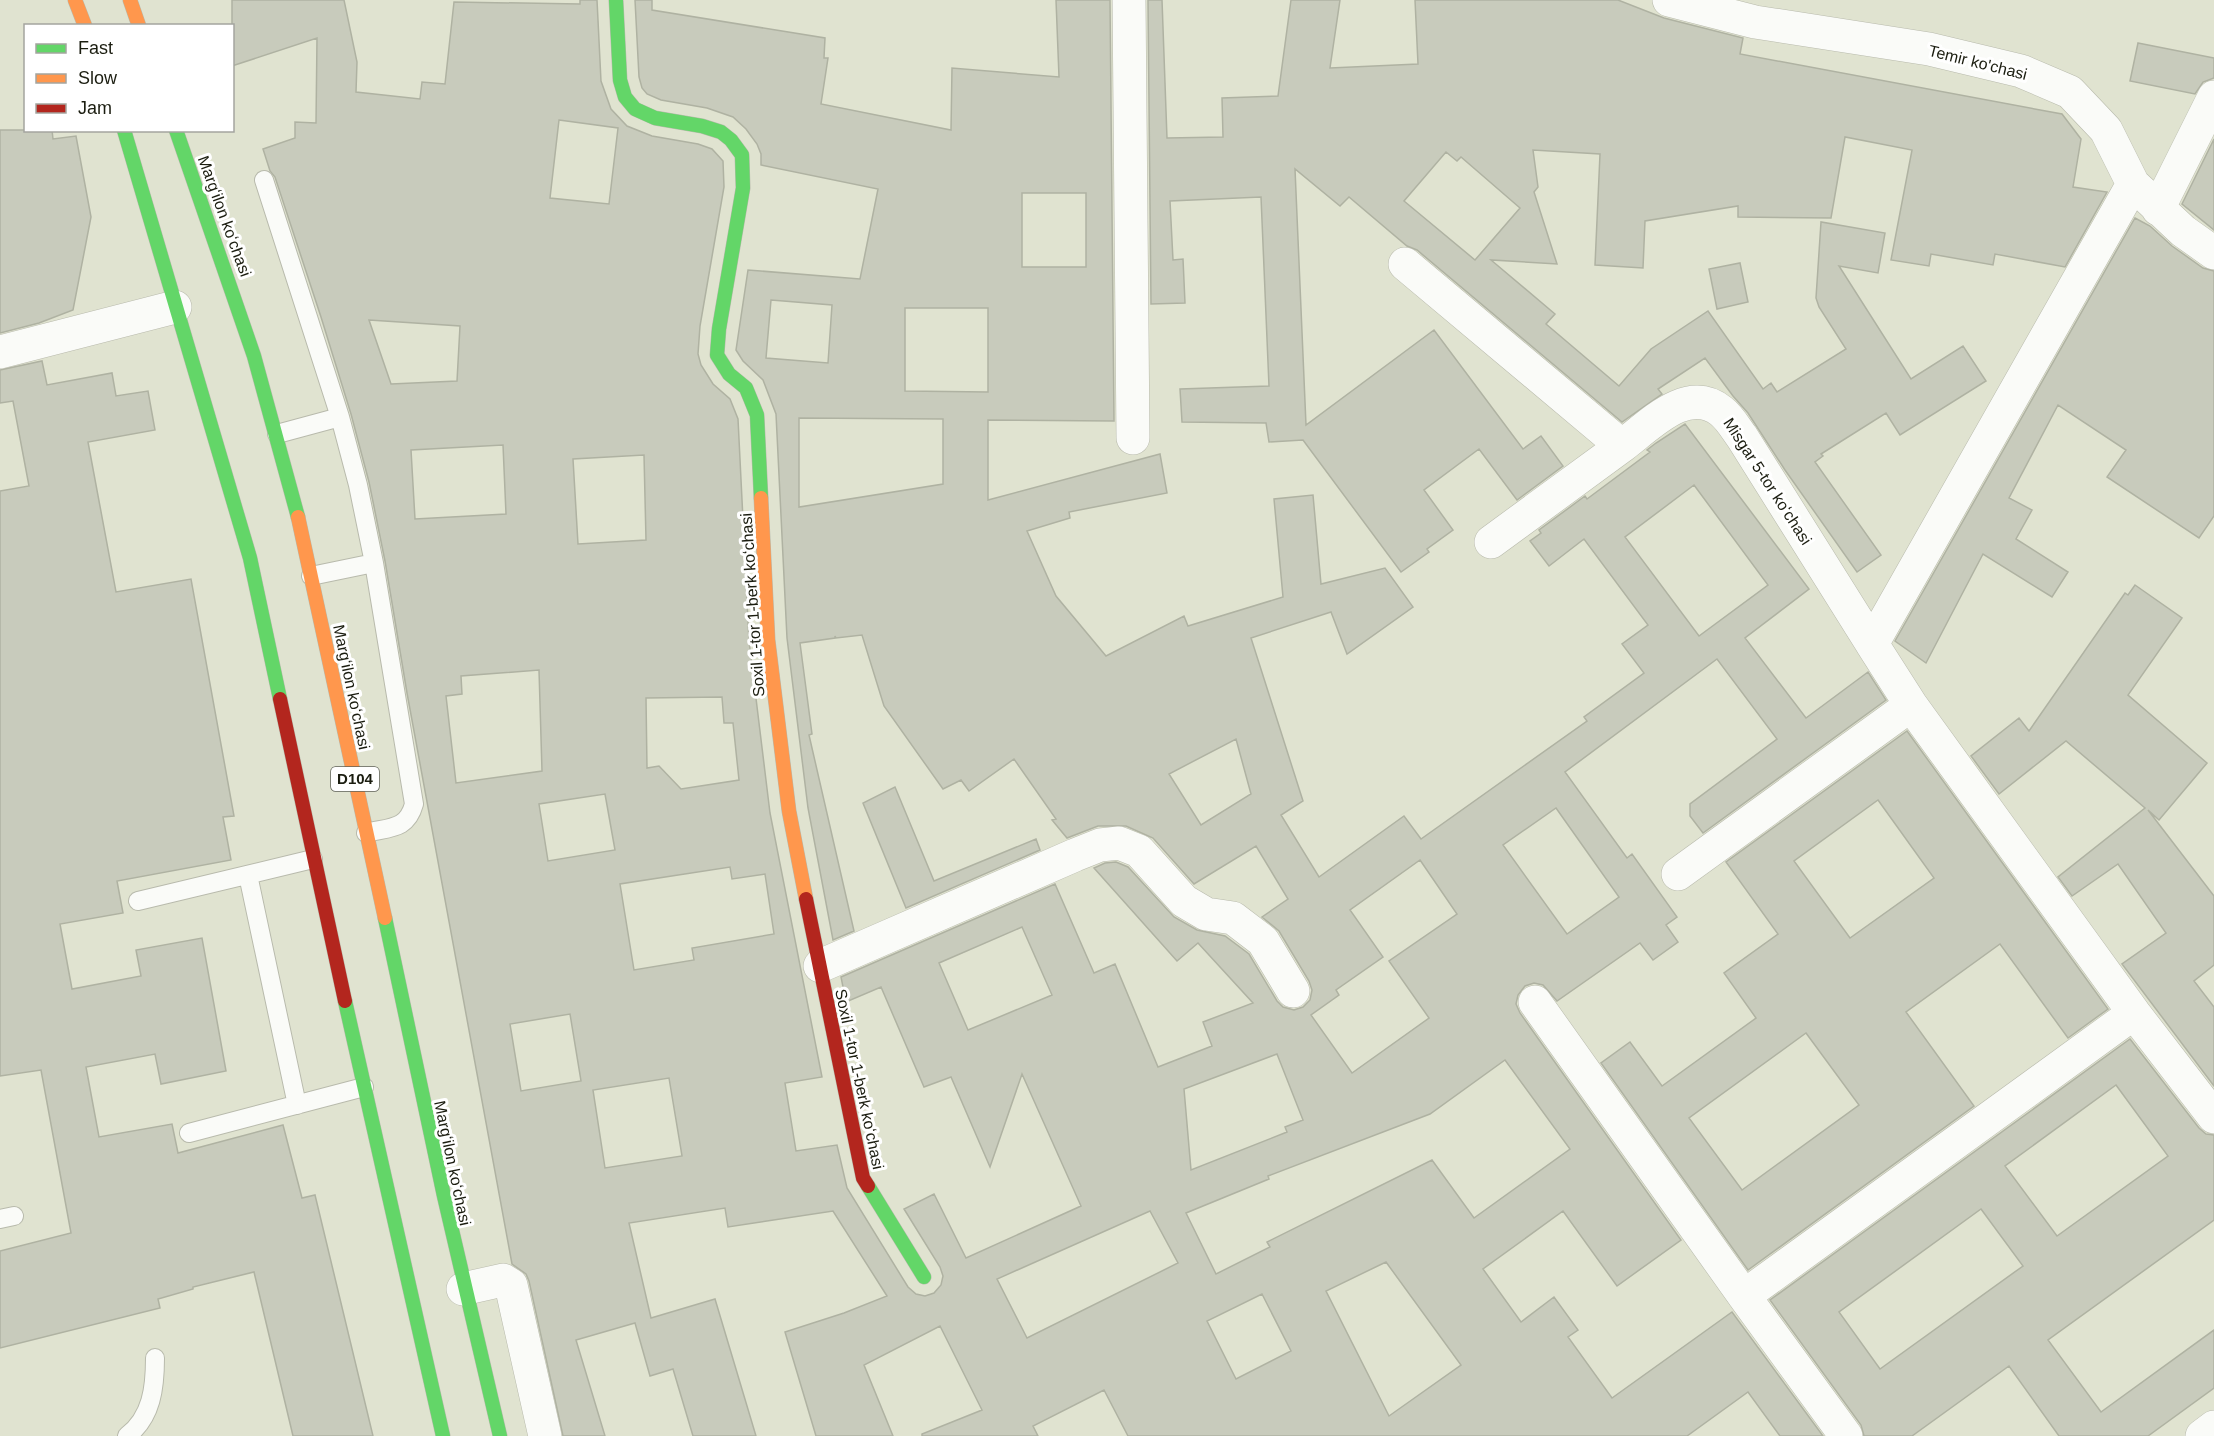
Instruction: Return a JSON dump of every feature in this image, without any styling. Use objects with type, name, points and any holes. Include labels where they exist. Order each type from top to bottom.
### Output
[{"type":"main road","points":[[75,0],[84,24]]},
{"type":"main road","points":[[129,0],[138,24]]},
{"type":"main road","name":"Soxil 1-tor 1-berk koʻchasi","points":[[616,0],[620,80],[625,97],[635,109],[654,118],[702,126],[721,132],[731,140],[742,156],[743,188],[719,329],[717,355],[729,374],[746,388],[757,415],[768,640],[789,811],[863,1178],[924,1277]]},
{"type":"main road","points":[[125,132],[250,558],[313,859],[443,1436]]},
{"type":"main road","name":"Margʻilon koʻchasi","points":[[177,132],[233,288],[277,434],[311,576],[463,1289],[500,1436]]},
{"type":"street","points":[[1129,0],[1133,438]]},
{"type":"street","name":"Temir ko'chasi","points":[[1669,0],[1757,11],[1929,49],[2021,71],[2070,92],[2106,130],[2133,184],[2183,231],[2214,253]]},
{"type":"street","points":[[2158,208],[2214,97]]},
{"type":"street","points":[[1872,644],[2133,184]]},
{"type":"street","points":[[1405,264],[1622,446]]},
{"type":"street","points":[[0,352],[175,307]]},
{"type":"street","name":"Misgar 5-tor koʻchasi","points":[[1491,542],[1672,409],[1688,402],[1708,404],[1723,412],[1742,437],[1911,705],[2134,1012],[2214,1117]]},
{"type":"street","points":[[1678,874],[1911,705]]},
{"type":"street","points":[[820,966],[1083,851],[1100,845],[1119,843],[1139,851],[1184,901],[1206,914],[1233,918],[1263,941],[1293,992]]},
{"type":"street","points":[[1535,1002],[1846,1436]]},
{"type":"street","points":[[1744,1296],[2134,1012]]},
{"type":"street","points":[[463,1289],[503,1280],[510,1285],[545,1436]]},
{"type":"street","points":[[2202,1436],[2214,1427]]},
{"type":"lane","points":[[264,180],[340,417],[358,485],[374,563],[414,804],[404,824],[366,833]]},
{"type":"lane","points":[[277,434],[340,417]]},
{"type":"lane","points":[[311,576],[374,563]]},
{"type":"lane","points":[[138,901],[313,859]]},
{"type":"lane","points":[[248,875],[297,1105]]},
{"type":"lane","points":[[189,1133],[364,1088]]},
{"type":"lane","points":[[127,1436],[136,1429],[147,1412],[153,1393],[154,1358]]},
{"type":"building","points":[[232,0],[344,0],[357,62],[356,92],[420,99],[422,82],[445,84],[454,2],[580,4],[580,0],[597,0],[601,81],[611,109],[627,126],[652,136],[698,144],[712,149],[723,161],[724,187],[700,326],[698,354],[701,365],[713,384],[730,399],[738,419],[749,641],[770,813],[822,1077],[785,1083],[796,1151],[837,1145],[847,1188],[908,1287],[916,1294],[925,1296],[934,1293],[941,1285],[943,1276],[940,1267],[904,1209],[934,1194],[966,1258],[1081,1206],[1022,1074],[990,1167],[951,1077],[924,1087],[881,987],[846,1002],[841,977],[1055,884],[1094,973],[1115,964],[1158,1067],[1212,1046],[1203,1022],[1253,1003],[1198,943],[1177,961],[1094,868],[1105,863],[1116,862],[1128,867],[1174,917],[1197,930],[1225,936],[1249,954],[1277,1001],[1283,1007],[1294,1010],[1303,1007],[1310,1000],[1312,990],[1279,931],[1262,917],[1288,899],[1256,846],[1194,884],[1153,838],[1126,826],[1098,826],[1067,838],[1052,820],[1056,819],[1014,759],[969,791],[961,780],[943,789],[884,706],[862,635],[836,638],[835,636],[835,638],[800,643],[812,734],[809,735],[854,931],[833,940],[808,808],[787,638],[776,414],[763,380],[743,361],[736,350],[748,270],[860,279],[878,189],[761,165],[761,154],[757,144],[733,117],[707,108],[661,100],[647,94],[642,88],[639,77],[635,0],[652,0],[652,10],[825,38],[824,58],[828,58],[821,104],[951,130],[952,68],[1059,77],[1056,0],[1110,0],[1114,421],[988,420],[988,500],[1160,454],[1167,493],[1069,512],[1070,518],[1027,531],[1056,596],[1106,656],[1184,616],[1188,626],[1283,597],[1274,499],[1313,495],[1321,584],[1385,568],[1413,607],[1347,654],[1331,612],[1251,638],[1303,801],[1281,815],[1319,877],[1404,816],[1421,839],[1587,721],[1584,717],[1644,673],[1622,644],[1648,625],[1584,539],[1549,566],[1530,541],[1541,533],[1539,530],[1585,496],[1587,499],[1650,452],[1647,450],[1656,443],[1685,424],[1809,589],[1745,638],[1806,718],[1868,672],[1886,700],[1703,833],[1690,816],[1690,804],[1777,739],[1717,659],[1565,772],[1627,858],[1632,854],[1677,917],[1666,925],[1678,942],[1653,960],[1640,943],[1557,1001],[1543,985],[1534,983],[1525,986],[1518,995],[1516,1004],[1520,1013],[1681,1240],[1617,1286],[1563,1211],[1483,1269],[1521,1322],[1554,1297],[1578,1330],[1568,1337],[1612,1398],[1732,1312],[1823,1436],[1780,1436],[1748,1392],[1687,1436],[1128,1436],[1104,1390],[1033,1426],[1038,1436],[922,1436],[922,1434],[982,1410],[940,1326],[864,1365],[893,1436],[816,1436],[785,1332],[887,1296],[833,1211],[728,1227],[725,1208],[629,1223],[651,1318],[715,1299],[756,1436],[693,1436],[673,1369],[650,1376],[635,1323],[576,1340],[605,1436],[563,1436],[529,1281],[526,1274],[512,1264],[369,482],[321,317],[275,177],[270,171],[263,149],[295,138],[295,122],[316,123],[317,38],[234,65]],"holes":[[[559,120],[618,128],[609,204],[550,198]],[[1022,193],[1086,193],[1086,267],[1022,267]],[[771,300],[832,305],[828,363],[766,358]],[[905,308],[988,308],[988,392],[905,391]],[[369,320],[460,326],[457,381],[391,384]],[[799,418],[943,419],[943,484],[799,507]],[[503,445],[506,514],[415,519],[411,450]],[[644,455],[646,540],[578,544],[573,459]],[[1694,485],[1768,585],[1699,636],[1625,537]],[[539,670],[542,771],[456,783],[446,696],[462,694],[461,676]],[[722,697],[724,723],[733,723],[739,780],[681,789],[659,766],[647,768],[646,698]],[[1236,739],[1251,794],[1201,825],[1169,774]],[[605,794],[615,850],[548,861],[539,804]],[[1556,808],[1619,897],[1567,934],[1503,845]],[[1420,860],[1457,914],[1389,961],[1429,1018],[1352,1073],[1311,1015],[1339,995],[1336,990],[1383,957],[1350,910]],[[730,867],[732,879],[765,874],[774,934],[692,948],[694,960],[634,970],[620,884]],[[1022,927],[1052,995],[968,1030],[939,963]],[[570,1014],[581,1081],[521,1091],[510,1024]],[[1277,1054],[1303,1120],[1285,1127],[1287,1132],[1191,1170],[1184,1089]],[[1505,1060],[1570,1149],[1474,1218],[1432,1160],[1267,1242],[1270,1247],[1216,1274],[1186,1213],[1269,1179],[1268,1176],[1430,1114]],[[669,1078],[682,1156],[605,1168],[593,1090]],[[1150,1211],[1178,1263],[1027,1338],[997,1279]],[[1386,1262],[1461,1365],[1389,1416],[1326,1291]],[[1262,1294],[1291,1351],[1236,1379],[1207,1321]]]},
{"type":"building","points":[[1148,0],[1162,0],[1167,138],[1223,137],[1222,98],[1278,96],[1291,0],[1340,0],[1330,68],[1418,64],[1415,0],[1618,0],[1664,18],[1743,38],[1740,54],[2062,114],[2081,139],[2073,187],[2107,192],[2065,267],[1995,254],[1993,265],[1931,254],[1929,266],[1891,260],[1912,150],[1845,137],[1831,218],[1738,217],[1738,206],[1645,221],[1643,268],[1595,265],[1600,154],[1533,150],[1538,187],[1534,192],[1557,264],[1491,260],[1555,314],[1546,324],[1619,386],[1651,349],[1708,311],[1763,389],[1771,383],[1777,392],[1846,349],[1819,307],[1816,298],[1821,222],[1885,233],[1878,273],[1839,266],[1911,379],[1963,346],[1986,381],[1900,435],[1886,413],[1821,454],[1823,456],[1815,462],[1881,555],[1857,572],[1748,413],[1705,358],[1658,389],[1662,394],[1622,422],[1417,250],[1407,246],[1349,197],[1340,206],[1295,169],[1306,425],[1434,330],[1523,449],[1541,436],[1563,466],[1517,500],[1479,449],[1424,490],[1453,530],[1427,549],[1429,552],[1401,572],[1303,440],[1269,442],[1266,423],[1182,422],[1180,389],[1269,386],[1261,197],[1170,201],[1173,260],[1183,259],[1185,303],[1151,304]],"holes":[[[1446,152],[1457,161],[1461,157],[1520,208],[1475,260],[1404,201]]]},
{"type":"building","points":[[2138,43],[2214,58],[2214,78],[2203,82],[2195,94],[2130,81]]},
{"type":"building","points":[[0,130],[52,132],[53,139],[76,136],[91,217],[73,310],[39,323],[0,333]]},
{"type":"building","points":[[2214,139],[2214,230],[2182,204]]},
{"type":"building","points":[[2135,218],[2150,226],[2172,246],[2203,268],[2214,271],[2214,516],[2199,538],[2107,477],[2126,450],[2058,405],[2009,498],[2032,510],[2016,539],[2068,572],[2052,597],[1983,554],[1926,663],[1895,641]]},
{"type":"building","points":[[1740,263],[1748,302],[1717,309],[1709,269]]},
{"type":"building","points":[[42,361],[47,385],[112,373],[116,396],[148,391],[155,430],[88,442],[116,592],[191,579],[234,816],[223,817],[231,860],[117,881],[123,913],[60,924],[72,989],[141,976],[136,950],[202,938],[226,1071],[161,1084],[155,1054],[86,1067],[99,1137],[172,1124],[178,1153],[283,1125],[302,1198],[315,1195],[373,1436],[293,1436],[254,1272],[193,1287],[193,1289],[158,1299],[160,1308],[0,1348],[0,1251],[71,1233],[41,1070],[0,1076],[0,491],[29,486],[13,401],[0,403],[0,370]]},
{"type":"building","points":[[2135,585],[2182,618],[2128,695],[2207,763],[2159,820],[2148,810],[2214,896],[2214,965],[2194,981],[2214,1007],[2214,1086],[2122,964],[2166,933],[2118,864],[2072,896],[2058,877],[2145,808],[2066,741],[1999,794],[1971,756],[2019,718],[2029,731],[2125,593],[2128,595]]},
{"type":"building","points":[[1907,731],[2108,1009],[2068,1038],[2000,944],[1906,1012],[1974,1106],[1748,1270],[1601,1063],[1630,1042],[1662,1086],[1756,1018],[1724,973],[1778,934],[1726,862]],"holes":[[[1878,800],[1934,878],[1850,938],[1794,861]],[[1806,1033],[1859,1105],[1742,1190],[1689,1118]]]},
{"type":"building","points":[[895,787],[934,881],[1036,839],[1040,850],[906,908],[863,803]]},
{"type":"building","points":[[2130,1039],[2199,1128],[2206,1134],[2214,1135],[2214,1220],[2048,1340],[2101,1412],[2214,1330],[2214,1388],[2148,1436],[2059,1436],[2009,1366],[1912,1436],[1864,1436],[1861,1425],[1770,1300]],"holes":[[[2116,1085],[2168,1156],[2057,1236],[2005,1166]],[[1981,1209],[2023,1266],[1880,1369],[1839,1312]]]},
{"type":"traffic: fast","points":[[616,0],[620,80],[625,97],[635,109],[655,118],[702,126],[721,132],[731,140],[742,155],[743,188],[719,329],[717,355],[729,374],[746,388],[757,415],[761,498]]},
{"type":"traffic: fast","points":[[125,132],[250,558],[280,699]]},
{"type":"traffic: fast","points":[[177,132],[254,356],[298,517]]},
{"type":"traffic: fast","points":[[385,918],[444,1196],[500,1436]]},
{"type":"traffic: fast","points":[[345,1001],[443,1436]]},
{"type":"traffic: fast","points":[[868,1186],[924,1277]]},
{"type":"traffic: slow","points":[[75,0],[84,24]]},
{"type":"traffic: slow","points":[[130,0],[138,24]]},
{"type":"traffic: slow","points":[[761,498],[768,640],[789,811],[806,899]]},
{"type":"traffic: slow","points":[[298,517],[385,918]]},
{"type":"traffic: jam","points":[[280,699],[345,1001]]},
{"type":"traffic: jam","points":[[806,899],[863,1178],[868,1186]]}]
